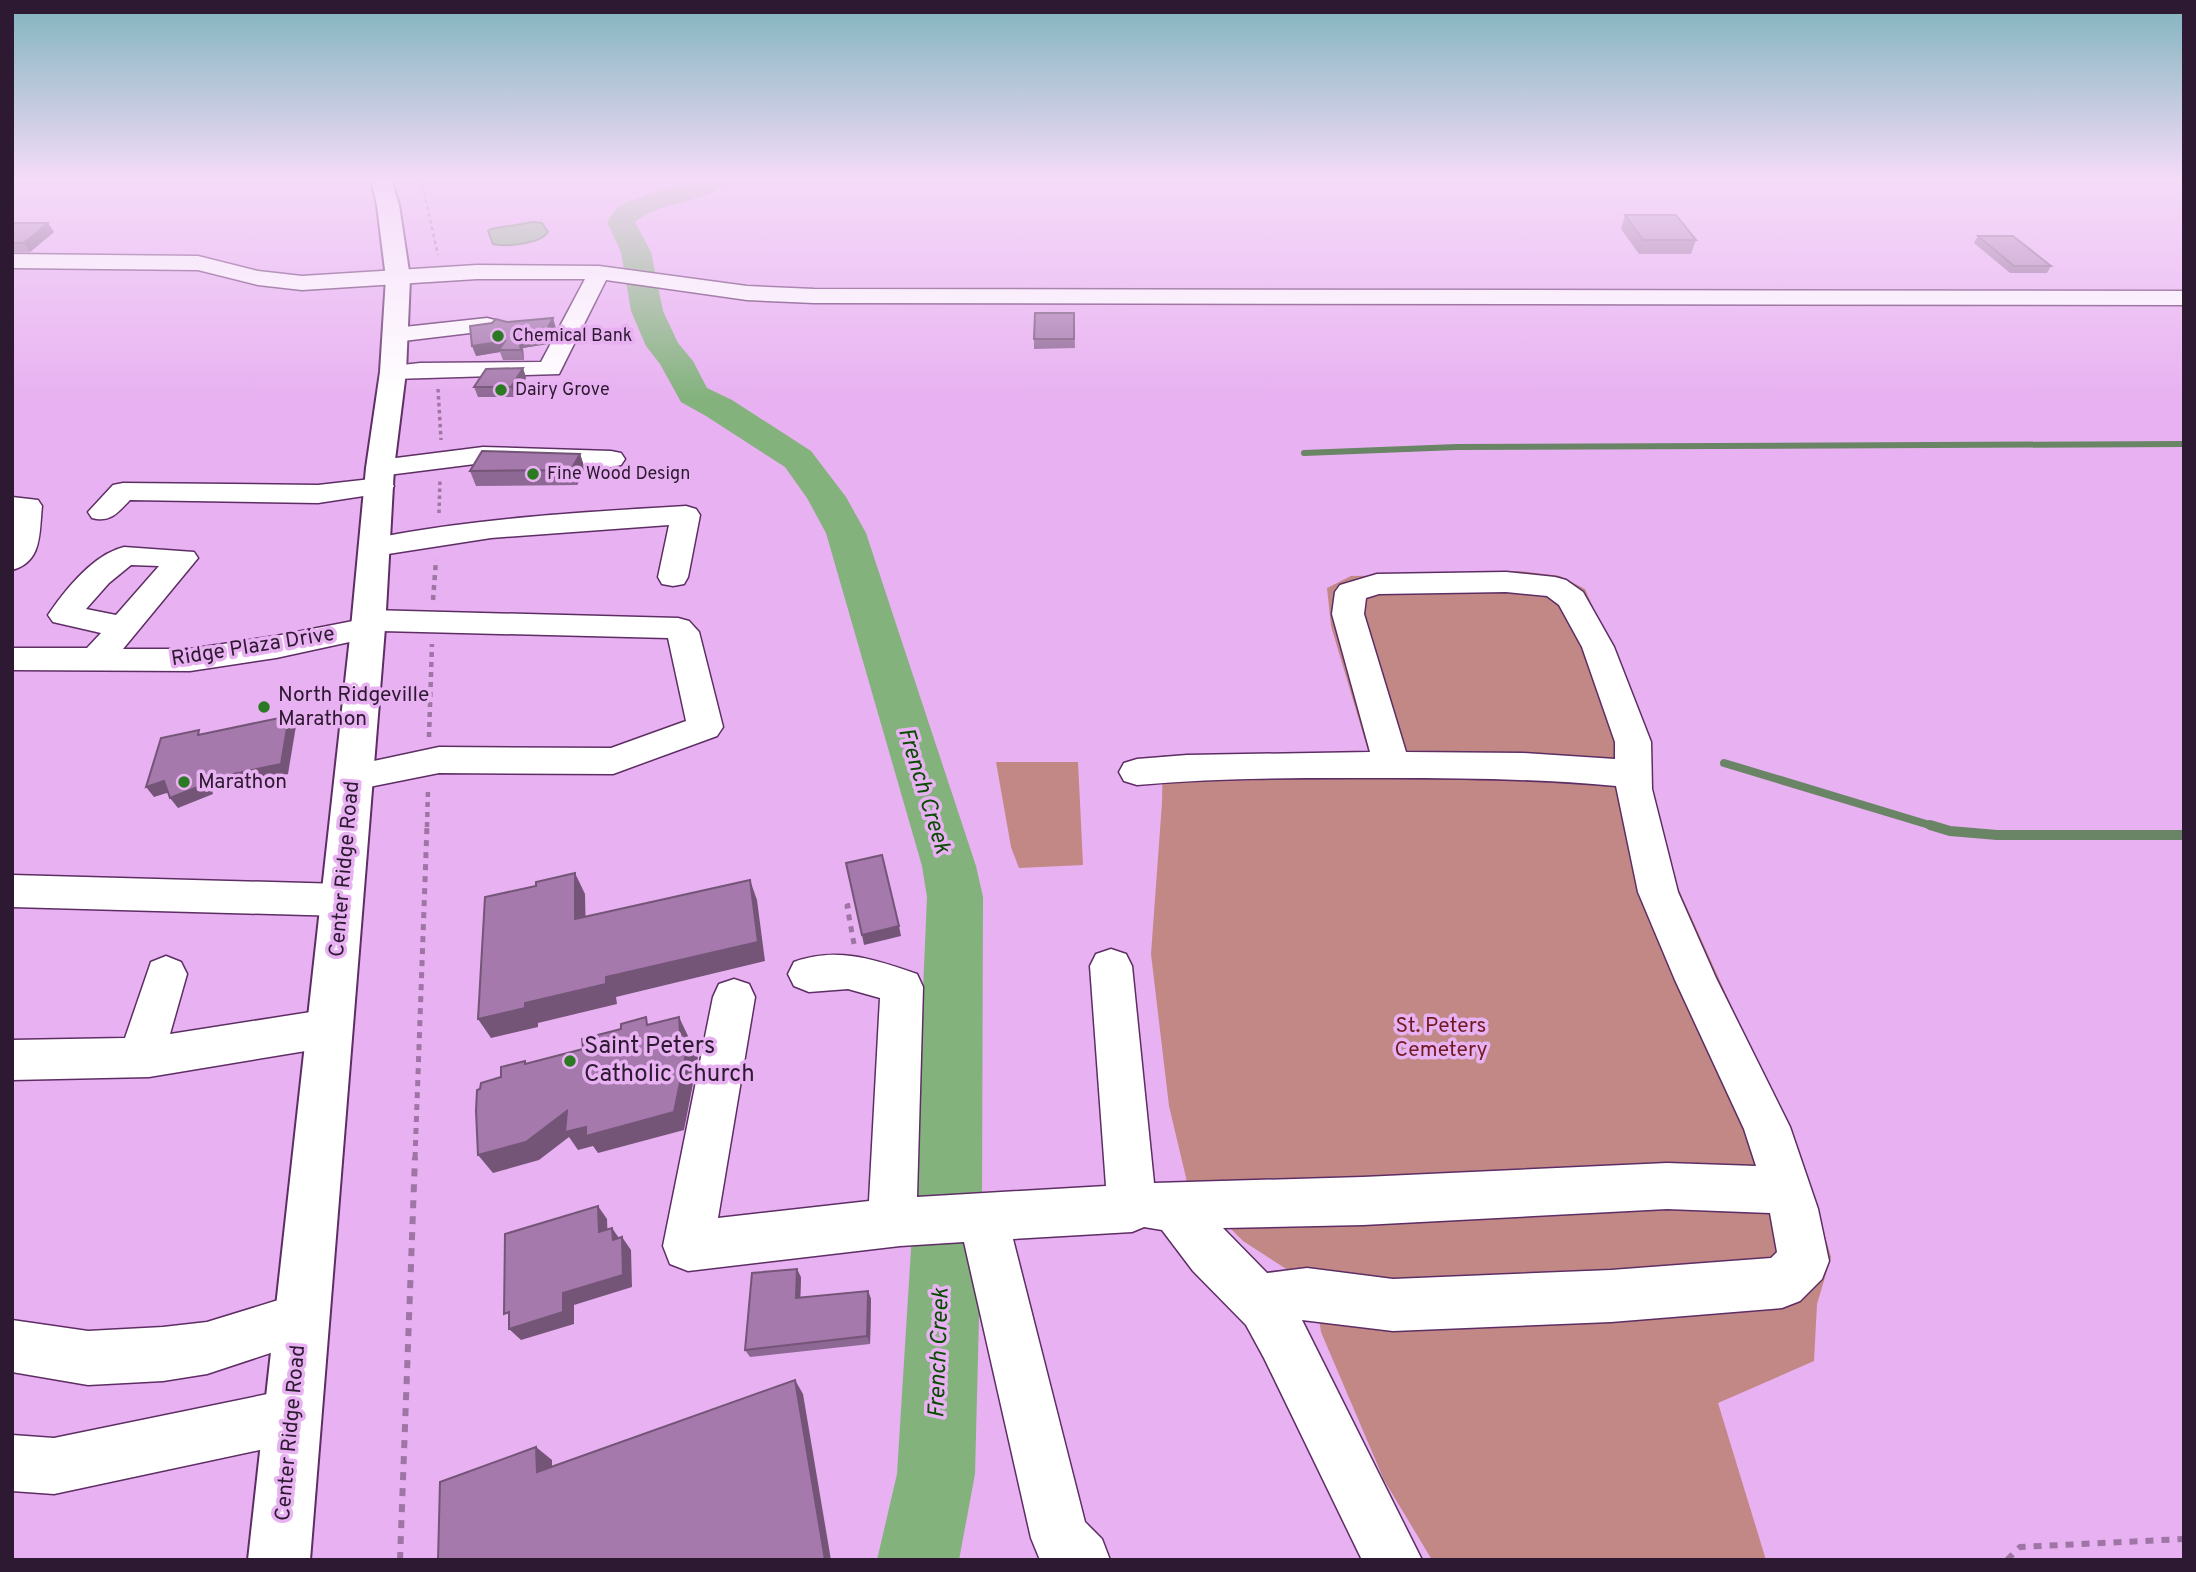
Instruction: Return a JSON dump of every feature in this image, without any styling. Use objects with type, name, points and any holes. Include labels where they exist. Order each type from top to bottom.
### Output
[{"type":"main road","name":"Center Ridge Road","points":[[279,1560],[380,477],[394,354],[398,278],[394,252]]},
{"type":"street","points":[[12,261],[198,262],[258,278],[302,284],[498,272],[599,273],[747,293],[814,296],[2184,298]]},
{"type":"street","points":[[394,354],[438,369],[550,369],[599,273]]},
{"type":"street","points":[[551,319],[578,317]]},
{"type":"street","points":[[394,354],[487,325]]},
{"type":"street","points":[[102,512],[123,491],[318,494],[442,460],[483,455],[611,459]]},
{"type":"street","points":[[12,506],[28,506],[22,552],[12,561]]},
{"type":"street","points":[[375,547],[437,534],[492,527],[687,515],[673,577]]},
{"type":"street","points":[[1257,1300],[1307,1294],[1392,1305],[1611,1296],[1782,1283],[1804,1261],[1787,1190],[1767,1127],[1696,980],[1658,892],[1634,789],[1633,742],[1598,647],[1572,599],[1555,587],[1506,582],[1377,584],[1351,592],[1348,614],[1392,765]]},
{"type":"street","name":"Ridge Plaza Drive","points":[[12,659],[198,659],[276,647],[368,624],[432,621],[678,628],[682,632],[705,727],[613,761],[429,762]]},
{"type":"street","points":[[95,660],[124,627]]},
{"type":"street","points":[[354,777],[429,762]]},
{"type":"street","points":[[1137,772],[1186,767],[1392,765],[1568,767],[1633,774]]},
{"type":"street","points":[[12,891],[342,900]]},
{"type":"street","points":[[1111,966],[1152,1207],[1211,1253],[1257,1300],[1283,1339],[1393,1560]]},
{"type":"street","points":[[809,974],[848,971],[902,987],[896,1223]]},
{"type":"street","points":[[141,1057],[166,974]]},
{"type":"street","points":[[734,997],[688,1246],[896,1223],[1152,1207],[1363,1201],[1667,1186],[1787,1190]]},
{"type":"street","points":[[12,1060],[141,1057],[330,1028]]},
{"type":"street","points":[[983,1217],[1060,1538],[1081,1560]]},
{"type":"street","points":[[12,1346],[88,1358],[163,1353],[207,1348],[301,1319]]},
{"type":"street","points":[[12,1463],[54,1466],[292,1416]]},
{"type":"path","points":[[400,1560],[432,621],[442,460],[438,369]]},
{"type":"path","points":[[856,904],[847,906],[856,949]]},
{"type":"path","points":[[2007,1560],[2020,1547],[2184,1539]]},
{"type":"green space","name":"St. Peters Cemetery","points":[[1519,571],[1560,576],[1585,589],[1651,742],[1650,782],[1675,881],[1806,1172],[1831,1257],[1817,1304],[1814,1361],[1718,1403],[1766,1560],[1432,1560],[1384,1480],[1321,1332],[1314,1287],[1243,1241],[1188,1186],[1169,1106],[1151,954],[1163,755],[1369,754],[1331,626],[1327,588],[1351,576]]},
{"type":"green space","points":[[996,762],[1078,762],[1083,865],[1019,868],[1011,847]]},
{"type":"building","points":[[1998,252],[2034,252],[2051,266],[2014,266]]},
{"type":"building","points":[[1035,313],[1074,313],[1074,339],[1034,339]]},
{"type":"building","points":[[553,318],[544,335],[519,339],[521,350],[499,350],[505,341],[472,346],[470,326],[492,323],[496,319],[507,322]]},
{"type":"building","points":[[523,368],[511,387],[474,387],[486,369]]},
{"type":"building","points":[[482,451],[580,454],[571,470],[470,471]]},
{"type":"building","points":[[289,716],[281,764],[204,780],[205,784],[170,798],[164,781],[146,787],[161,738],[199,730],[198,735]]},
{"type":"building","points":[[882,855],[899,926],[862,935],[846,863]]},
{"type":"building","points":[[575,873],[575,919],[750,880],[758,942],[606,977],[606,984],[525,1003],[525,1008],[478,1019],[485,897],[536,886],[536,882]]},
{"type":"building","points":[[646,1017],[647,1025],[679,1017],[680,1033],[689,1039],[674,1112],[586,1136],[586,1127],[565,1132],[567,1111],[526,1142],[478,1155],[476,1111],[477,1090],[480,1089],[481,1083],[501,1077],[501,1067],[525,1061],[525,1064],[583,1049],[582,1039],[621,1029],[621,1024]]},
{"type":"building","points":[[598,1206],[599,1232],[612,1228],[613,1240],[622,1237],[623,1275],[563,1293],[563,1312],[509,1329],[509,1312],[504,1314],[505,1234]]},
{"type":"building","points":[[797,1269],[796,1298],[868,1291],[867,1336],[745,1350],[752,1273]]},
{"type":"building","points":[[795,1380],[825,1560],[438,1560],[440,1482],[536,1447],[537,1472]]},
{"type":"waterway","name":"French Creek","points":[[636,252],[647,311],[663,346],[676,361],[693,395],[719,408],[798,459],[826,497],[846,533],[949,866],[955,897],[948,1201],[936,1474],[918,1560]]},
{"type":"waterway","points":[[1304,453],[1457,447],[2184,444]]},
{"type":"waterway","points":[[1724,763],[1936,827]]},
{"type":"waterway","points":[[1930,825],[1950,831],[1997,835],[2184,835]]},
{"type":"place","name":"Chemical Bank","points":[[498,336]]},
{"type":"place","name":"Dairy Grove","points":[[501,390]]},
{"type":"place","name":"Fine Wood Design","points":[[533,474]]},
{"type":"place","name":"North Ridgeville Marathon","points":[[264,707]]},
{"type":"place","name":"Marathon","points":[[184,782]]},
{"type":"place","name":"Saint Peters Catholic Church","points":[[570,1061]]}]
